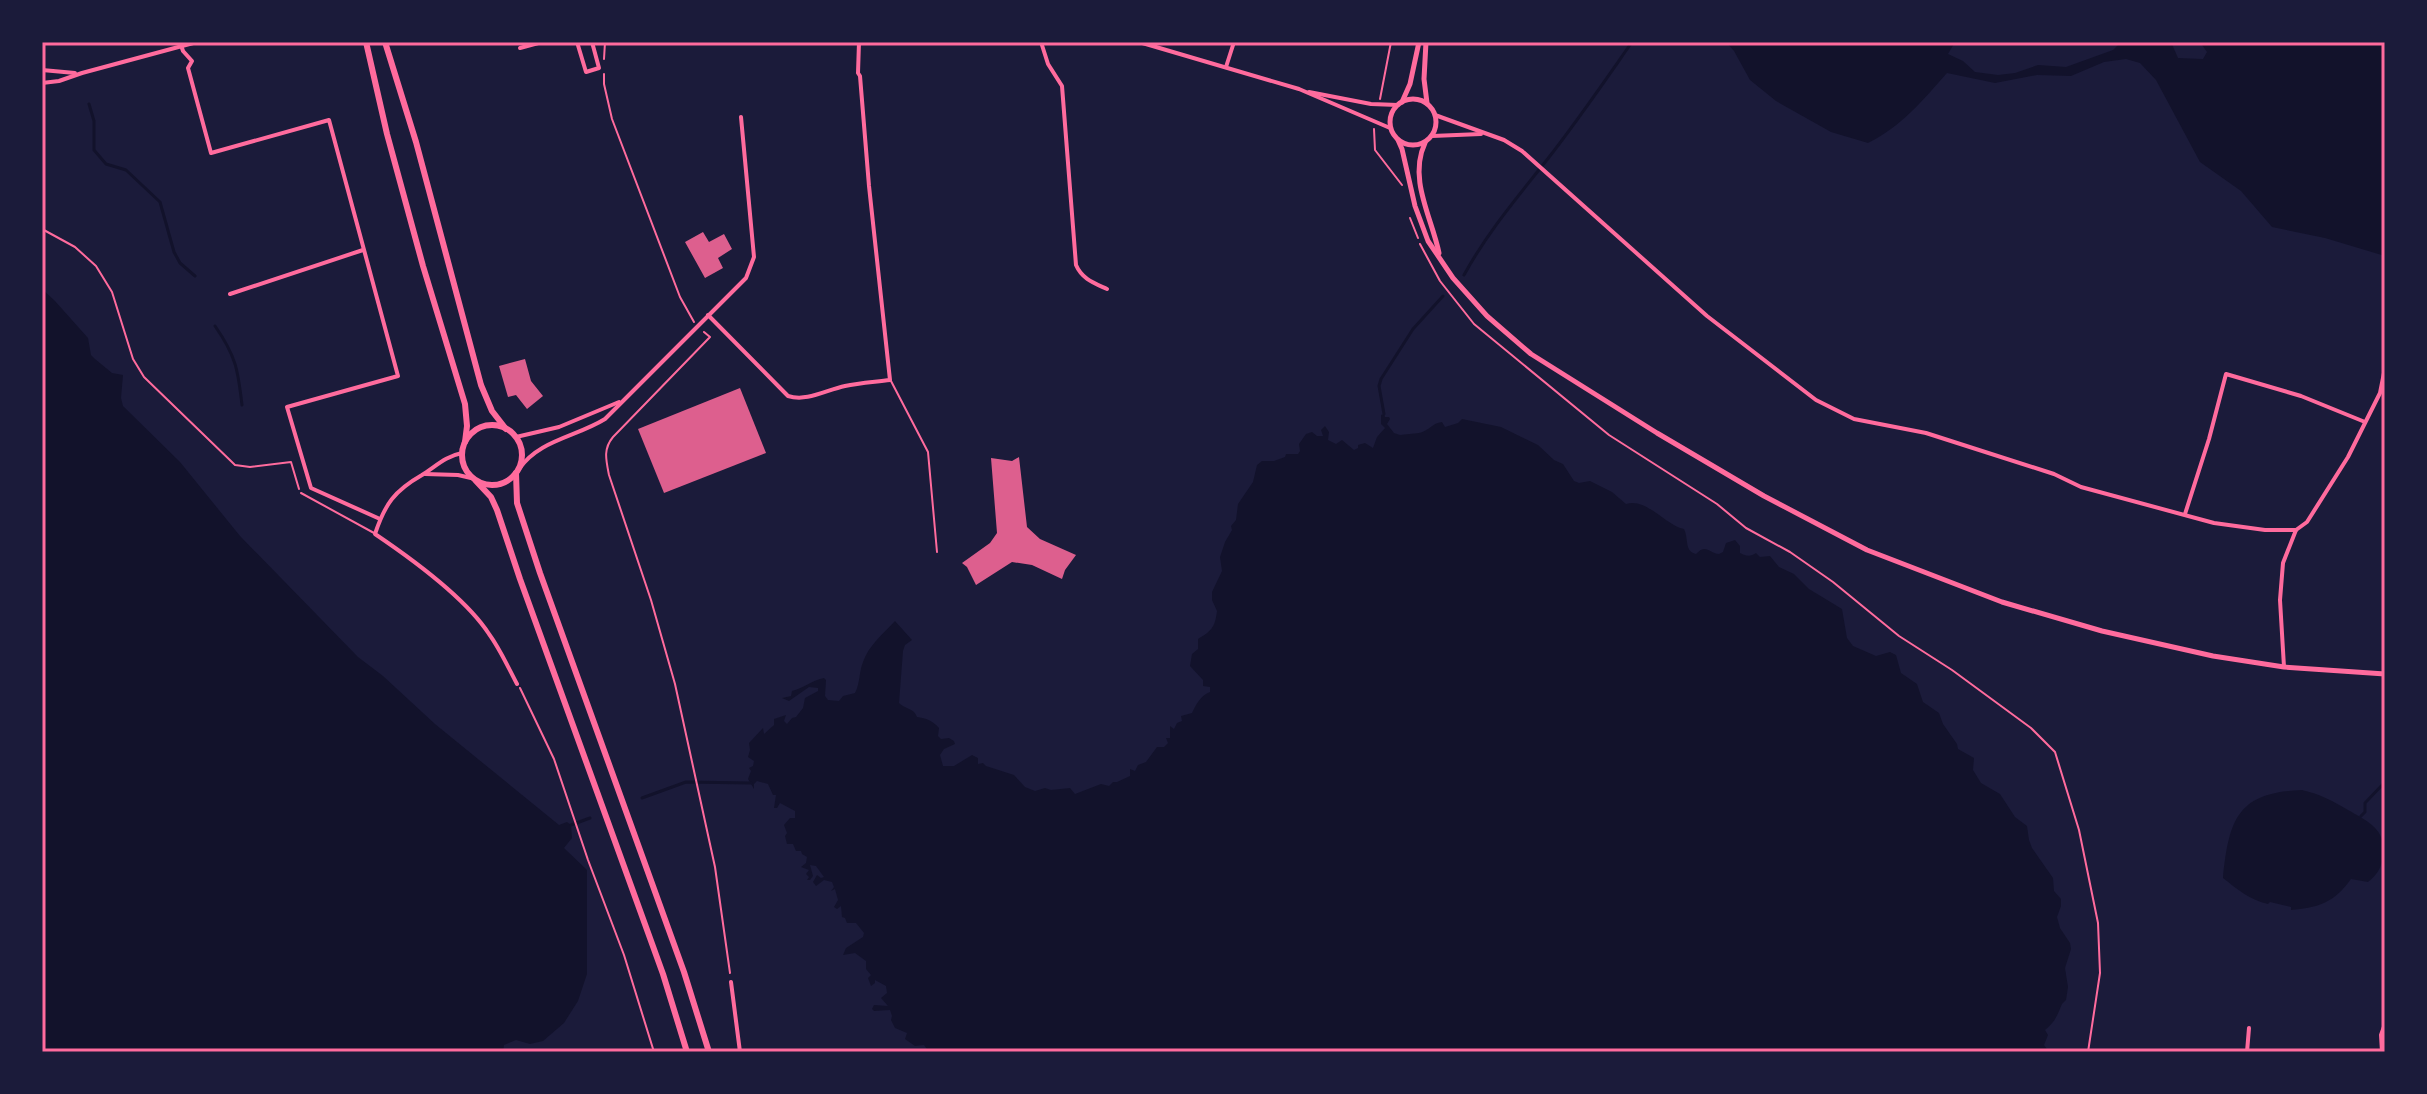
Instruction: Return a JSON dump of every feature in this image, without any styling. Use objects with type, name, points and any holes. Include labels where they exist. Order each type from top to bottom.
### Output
[{"type":"main road","points":[[366,42],[419,252],[465,404],[467,426],[462,453],[465,469],[491,497],[497,510],[663,974],[687,1052]]},
{"type":"main road","points":[[385,42],[416,142],[481,385],[492,411],[516,437],[522,450],[517,503],[684,972],[709,1052]]},
{"type":"main road","points":[[465,442],[472,432],[483,426],[495,425],[506,429]]},
{"type":"main road","points":[[474,479],[490,485],[500,484],[518,471]]},
{"type":"street","points":[[42,83],[59,81],[181,44],[197,42]]},
{"type":"street","points":[[520,48],[542,42]]},
{"type":"street","points":[[577,42],[586,72],[599,68],[592,42]]},
{"type":"street","points":[[708,315],[788,396],[795,399],[844,386],[890,380],[858,73],[859,42]]},
{"type":"street","points":[[1041,42],[1048,64],[1062,86],[1076,265],[1079,274],[1107,289]]},
{"type":"street","points":[[1139,42],[1299,89],[1378,105],[1400,104],[1415,99],[1427,104]]},
{"type":"street","points":[[1226,67],[1234,42]]},
{"type":"street","points":[[1390,128],[1391,116],[1410,84],[1419,42]]},
{"type":"street","points":[[1426,42],[1424,86],[1427,104],[1435,115],[1436,124],[1421,153],[1421,188],[1440,258]]},
{"type":"street","points":[[181,44],[192,61],[188,68],[211,153],[329,120],[398,376],[287,407],[311,488],[380,519]]},
{"type":"street","points":[[42,70],[82,73]]},
{"type":"street","points":[[1299,89],[1390,128],[1402,149],[1420,220],[1431,246],[1453,278],[1487,316],[1531,354],[1764,496],[1867,550],[2002,602],[2102,631],[2213,656],[2284,667],[2385,674]]},
{"type":"street","points":[[1435,115],[1504,140],[1522,151],[1672,286],[1816,400],[1854,419],[1926,433],[2054,474],[2081,487],[2214,523],[2265,530],[2296,530]]},
{"type":"street","points":[[518,471],[536,450],[605,419],[746,278],[754,257],[741,117]]},
{"type":"street","points":[[1432,136],[1486,134]]},
{"type":"street","points":[[1398,140],[1412,146],[1426,142]]},
{"type":"street","points":[[230,294],[363,250]]},
{"type":"street","points":[[2284,667],[2280,600],[2283,563],[2296,530],[2307,522],[2336,477],[2365,422],[2380,393],[2385,368]]},
{"type":"street","points":[[2185,514],[2226,374],[2301,396],[2365,422]]},
{"type":"street","points":[[516,437],[559,427],[621,401]]},
{"type":"street","points":[[425,474],[430,468],[462,453]]},
{"type":"street","points":[[474,479],[425,474],[414,478],[397,491],[375,534],[421,568],[474,614],[489,633],[517,684]]},
{"type":"street","points":[[731,982],[740,1052]]},
{"type":"street","points":[[2382,1052],[2381,1035],[2385,1024]]},
{"type":"street","points":[[2247,1052],[2249,1028]]},
{"type":"lane","points":[[890,380],[928,452],[937,552]]},
{"type":"lane","points":[[301,493],[375,534]]},
{"type":"path","points":[[604,64],[605,42]]},
{"type":"path","points":[[1378,105],[1391,42]]},
{"type":"path","points":[[604,74],[612,119],[680,297],[690,318],[710,337],[613,437],[607,445],[606,458],[675,684],[715,867],[731,982]]},
{"type":"path","points":[[1374,120],[1375,150],[1401,182],[1404,191]]},
{"type":"path","points":[[1409,214],[1420,244],[1440,281],[1474,324],[1609,435],[1717,504],[1746,528],[1790,552],[1833,582],[1899,636],[1952,670],[2031,728],[2055,752],[2087,861],[2098,923],[2100,973],[2088,1052]]},
{"type":"path","points":[[42,229],[75,247],[96,266],[118,307],[138,368],[144,377],[223,455],[241,467],[291,462],[301,493]]},
{"type":"path","points":[[517,684],[554,759],[624,955],[654,1052]]},
{"type":"shaded area","points":[[1726,42],[1955,42],[1948,54],[1963,61],[1975,72],[1998,75],[2038,65],[2066,67],[2113,50],[2121,42],[2171,42],[2178,58],[2203,59],[2207,52],[2200,42],[2385,42],[2385,256],[2325,238],[2272,227],[2241,191],[2200,162],[2156,80],[2140,63],[2126,59],[2104,62],[2071,76],[2037,75],[1995,83],[1947,73],[1902,120],[1868,143],[1831,132],[1776,101],[1750,80]]},
{"type":"shaded area","points":[[42,289],[88,338],[91,355],[112,373],[123,375],[123,406],[180,462],[240,536],[358,657],[559,825],[567,822],[571,825],[572,838],[564,848],[587,870],[587,974],[578,1001],[564,1023],[543,1041],[530,1044],[516,1040],[504,1045],[503,1052],[42,1052]]},
{"type":"shaded area","points":[[1381,415],[1390,419],[1387,424],[1400,435],[1422,432],[1442,422],[1445,427],[1462,419],[1501,427],[1538,445],[1563,464],[1574,481],[1590,481],[1612,492],[1626,504],[1641,504],[1684,529],[1688,547],[1696,554],[1705,549],[1719,554],[1726,543],[1735,540],[1742,554],[1770,556],[1779,567],[1794,574],[1809,589],[1842,609],[1847,638],[1853,646],[1876,656],[1890,652],[1896,655],[1901,673],[1917,684],[1923,702],[1939,713],[1958,749],[1974,758],[1973,770],[1981,783],[2000,794],[2015,817],[2027,826],[2032,848],[2053,878],[2054,891],[2061,899],[2057,917],[2071,949],[2065,968],[2068,987],[2066,1000],[2045,1030],[2048,1035],[2044,1045],[2049,1052],[929,1052],[924,1045],[915,1046],[905,1039],[907,1033],[895,1028],[890,1010],[874,1011],[874,1005],[888,1006],[881,998],[887,993],[886,986],[875,980],[871,986],[866,961],[855,953],[843,955],[846,948],[863,937],[864,933],[856,923],[847,923],[842,917],[841,906],[837,909],[834,907],[838,900],[835,889],[831,891],[834,887],[832,882],[824,880],[816,886],[813,882],[817,875],[824,877],[816,866],[810,865],[813,876],[807,880],[809,870],[801,867],[807,857],[796,851],[793,844],[787,844],[785,836],[784,825],[790,818],[795,818],[795,811],[780,803],[774,808],[776,795],[773,795],[768,784],[757,781],[754,789],[748,779],[749,768],[754,761],[748,757],[749,743],[763,728],[764,734],[774,725],[774,719],[786,715],[784,721],[787,724],[796,717],[803,708],[805,698],[818,688],[809,687],[789,701],[782,698],[824,678],[828,700],[839,701],[843,696],[855,693],[865,656],[895,621],[912,640],[903,651],[899,703],[917,717],[934,723],[939,728],[938,736],[941,739],[954,741],[955,744],[944,749],[940,755],[943,766],[954,766],[972,755],[978,758],[978,764],[983,763],[1014,775],[1025,787],[1035,791],[1070,788],[1075,794],[1101,784],[1109,786],[1130,776],[1130,769],[1135,771],[1157,747],[1164,747],[1168,743],[1166,738],[1170,738],[1170,726],[1174,729],[1182,721],[1181,716],[1192,713],[1201,698],[1210,692],[1210,687],[1203,686],[1203,680],[1190,666],[1192,654],[1198,649],[1198,639],[1214,625],[1217,611],[1212,592],[1222,571],[1220,557],[1236,520],[1238,504],[1253,482],[1257,465],[1262,461],[1285,457],[1286,454],[1298,454],[1299,444],[1306,434],[1312,432],[1323,436],[1321,430],[1325,426],[1329,432],[1328,440],[1336,444],[1342,440],[1354,450],[1365,443],[1373,448],[1385,428],[1381,424]]},
{"type":"shaded area","points":[[2302,790],[2332,801],[2368,822],[2379,832],[2383,856],[2382,864],[2368,882],[2351,879],[2339,893],[2325,902],[2310,908],[2291,910],[2291,907],[2255,900],[2223,878],[2229,840],[2240,813],[2263,796]]},
{"type":"building","points":[[703,232],[709,242],[724,234],[732,249],[718,258],[723,268],[705,278],[685,242]]},
{"type":"building","points":[[525,359],[531,381],[543,396],[527,409],[516,395],[508,397],[499,366]]},
{"type":"building","points":[[740,388],[766,453],[664,493],[638,429]]},
{"type":"building","points":[[1019,457],[1027,527],[1040,539],[1076,555],[1062,579],[1032,565],[1012,562],[976,585],[962,563],[990,543],[997,533],[991,458],[1012,461]]},
{"type":"waterway","points":[[1464,275],[1492,230],[1568,132],[1632,42]]},
{"type":"waterway","points":[[89,104],[94,121],[94,150],[106,164],[126,170],[160,202],[174,252],[180,263],[195,276]]},
{"type":"waterway","points":[[1384,414],[1379,386],[1381,379],[1413,329],[1443,296]]},
{"type":"waterway","points":[[215,326],[235,364],[242,405]]},
{"type":"waterway","points":[[642,798],[686,782],[751,783]]},
{"type":"waterway","points":[[2361,816],[2365,812],[2365,803],[2385,782]]},
{"type":"waterway","points":[[571,825],[590,818]]}]
